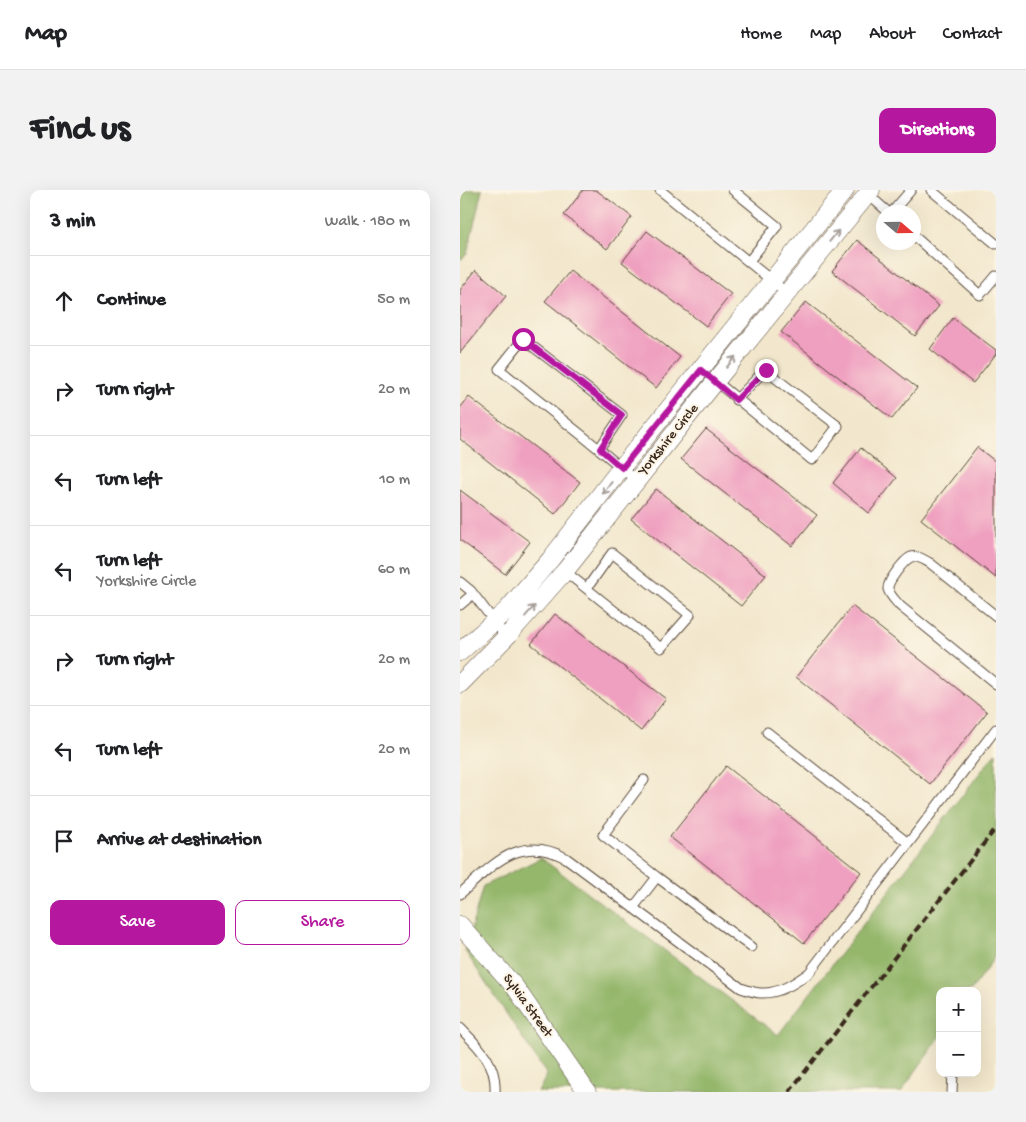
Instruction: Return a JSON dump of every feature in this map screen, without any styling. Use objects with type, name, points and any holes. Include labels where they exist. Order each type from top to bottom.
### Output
[{"type":"street","name":"Yorkshire Circle","points":[[460,652],[508,610],[550,560],[845,190]]},
{"type":"street","name":"Yorkshire Circle","points":[[460,684],[506,637],[565,571],[869,191]]},
{"type":"street","name":"Sylvia Street","points":[[460,925],[515,987],[588,1092]]},
{"type":"lane","points":[[660,190],[788,293]]},
{"type":"lane","points":[[733,190],[777,226],[748,261]]},
{"type":"lane","points":[[898,205],[911,190]]},
{"type":"lane","points":[[931,190],[996,244]]},
{"type":"lane","points":[[869,191],[871,197],[880,205]]},
{"type":"lane","points":[[921,241],[980,295],[996,276]]},
{"type":"lane","points":[[600,449],[622,415],[523,339],[500,369],[636,480]]},
{"type":"lane","points":[[701,370],[736,400],[812,460],[838,426],[766,370],[736,400]]},
{"type":"lane","points":[[550,560],[661,648],[690,615],[612,553],[587,588]]},
{"type":"lane","points":[[996,616],[930,563],[919,557],[907,560],[890,581],[888,588],[892,597],[900,606],[996,684]]},
{"type":"lane","points":[[460,582],[473,594],[494,624],[506,637]]},
{"type":"lane","points":[[460,605],[473,594]]},
{"type":"lane","points":[[460,894],[499,860],[511,853],[527,849],[542,849],[557,853],[741,988],[760,993],[777,991],[809,973],[996,729]]},
{"type":"lane","points":[[767,732],[908,843]]},
{"type":"lane","points":[[644,780],[603,835],[751,946]]},
{"type":"lane","points":[[633,908],[641,895],[657,877]]},
{"type":"lane","points":[[460,1028],[485,1054],[492,1066],[496,1081],[495,1092]]},
{"type":"lane","points":[[952,1092],[953,1077]]},
{"type":"green space","points":[[460,190],[482,190],[467,254],[460,260]]},
{"type":"green space","points":[[996,752],[996,955],[974,987],[936,987],[936,1043],[901,1092],[538,1092],[547,1075],[465,951],[483,886],[541,858],[778,1035]]},
{"type":"building","points":[[583,190],[596,190],[632,217],[607,249],[564,215]]},
{"type":"building","points":[[647,231],[731,294],[706,326],[622,262]]},
{"type":"building","points":[[857,240],[939,306],[915,336],[832,271]]},
{"type":"building","points":[[476,270],[506,296],[460,353],[460,290]]},
{"type":"building","points":[[570,271],[680,357],[656,388],[545,301]]},
{"type":"building","points":[[806,302],[917,388],[892,419],[781,332]]},
{"type":"building","points":[[953,318],[996,350],[996,354],[973,383],[930,349]]},
{"type":"building","points":[[469,397],[580,482],[555,514],[460,439],[460,408]]},
{"type":"building","points":[[706,429],[817,515],[792,546],[681,459]]},
{"type":"building","points":[[977,447],[996,462],[996,578],[921,519]]},
{"type":"building","points":[[861,448],[897,478],[869,513],[833,483]]},
{"type":"building","points":[[656,489],[766,575],[741,606],[631,519]]},
{"type":"building","points":[[460,490],[530,542],[505,574],[460,540]]},
{"type":"building","points":[[852,606],[987,712],[930,784],[796,677]]},
{"type":"building","points":[[555,614],[666,699],[641,731],[531,644]]},
{"type":"building","points":[[726,766],[861,872],[804,943],[670,837]]},
{"type":"railway","points":[[789,1092],[996,828]]},
{"type":"route","points":[[523,339],[622,415],[600,449],[622,468],[701,370],[736,400],[766,370]]}]
